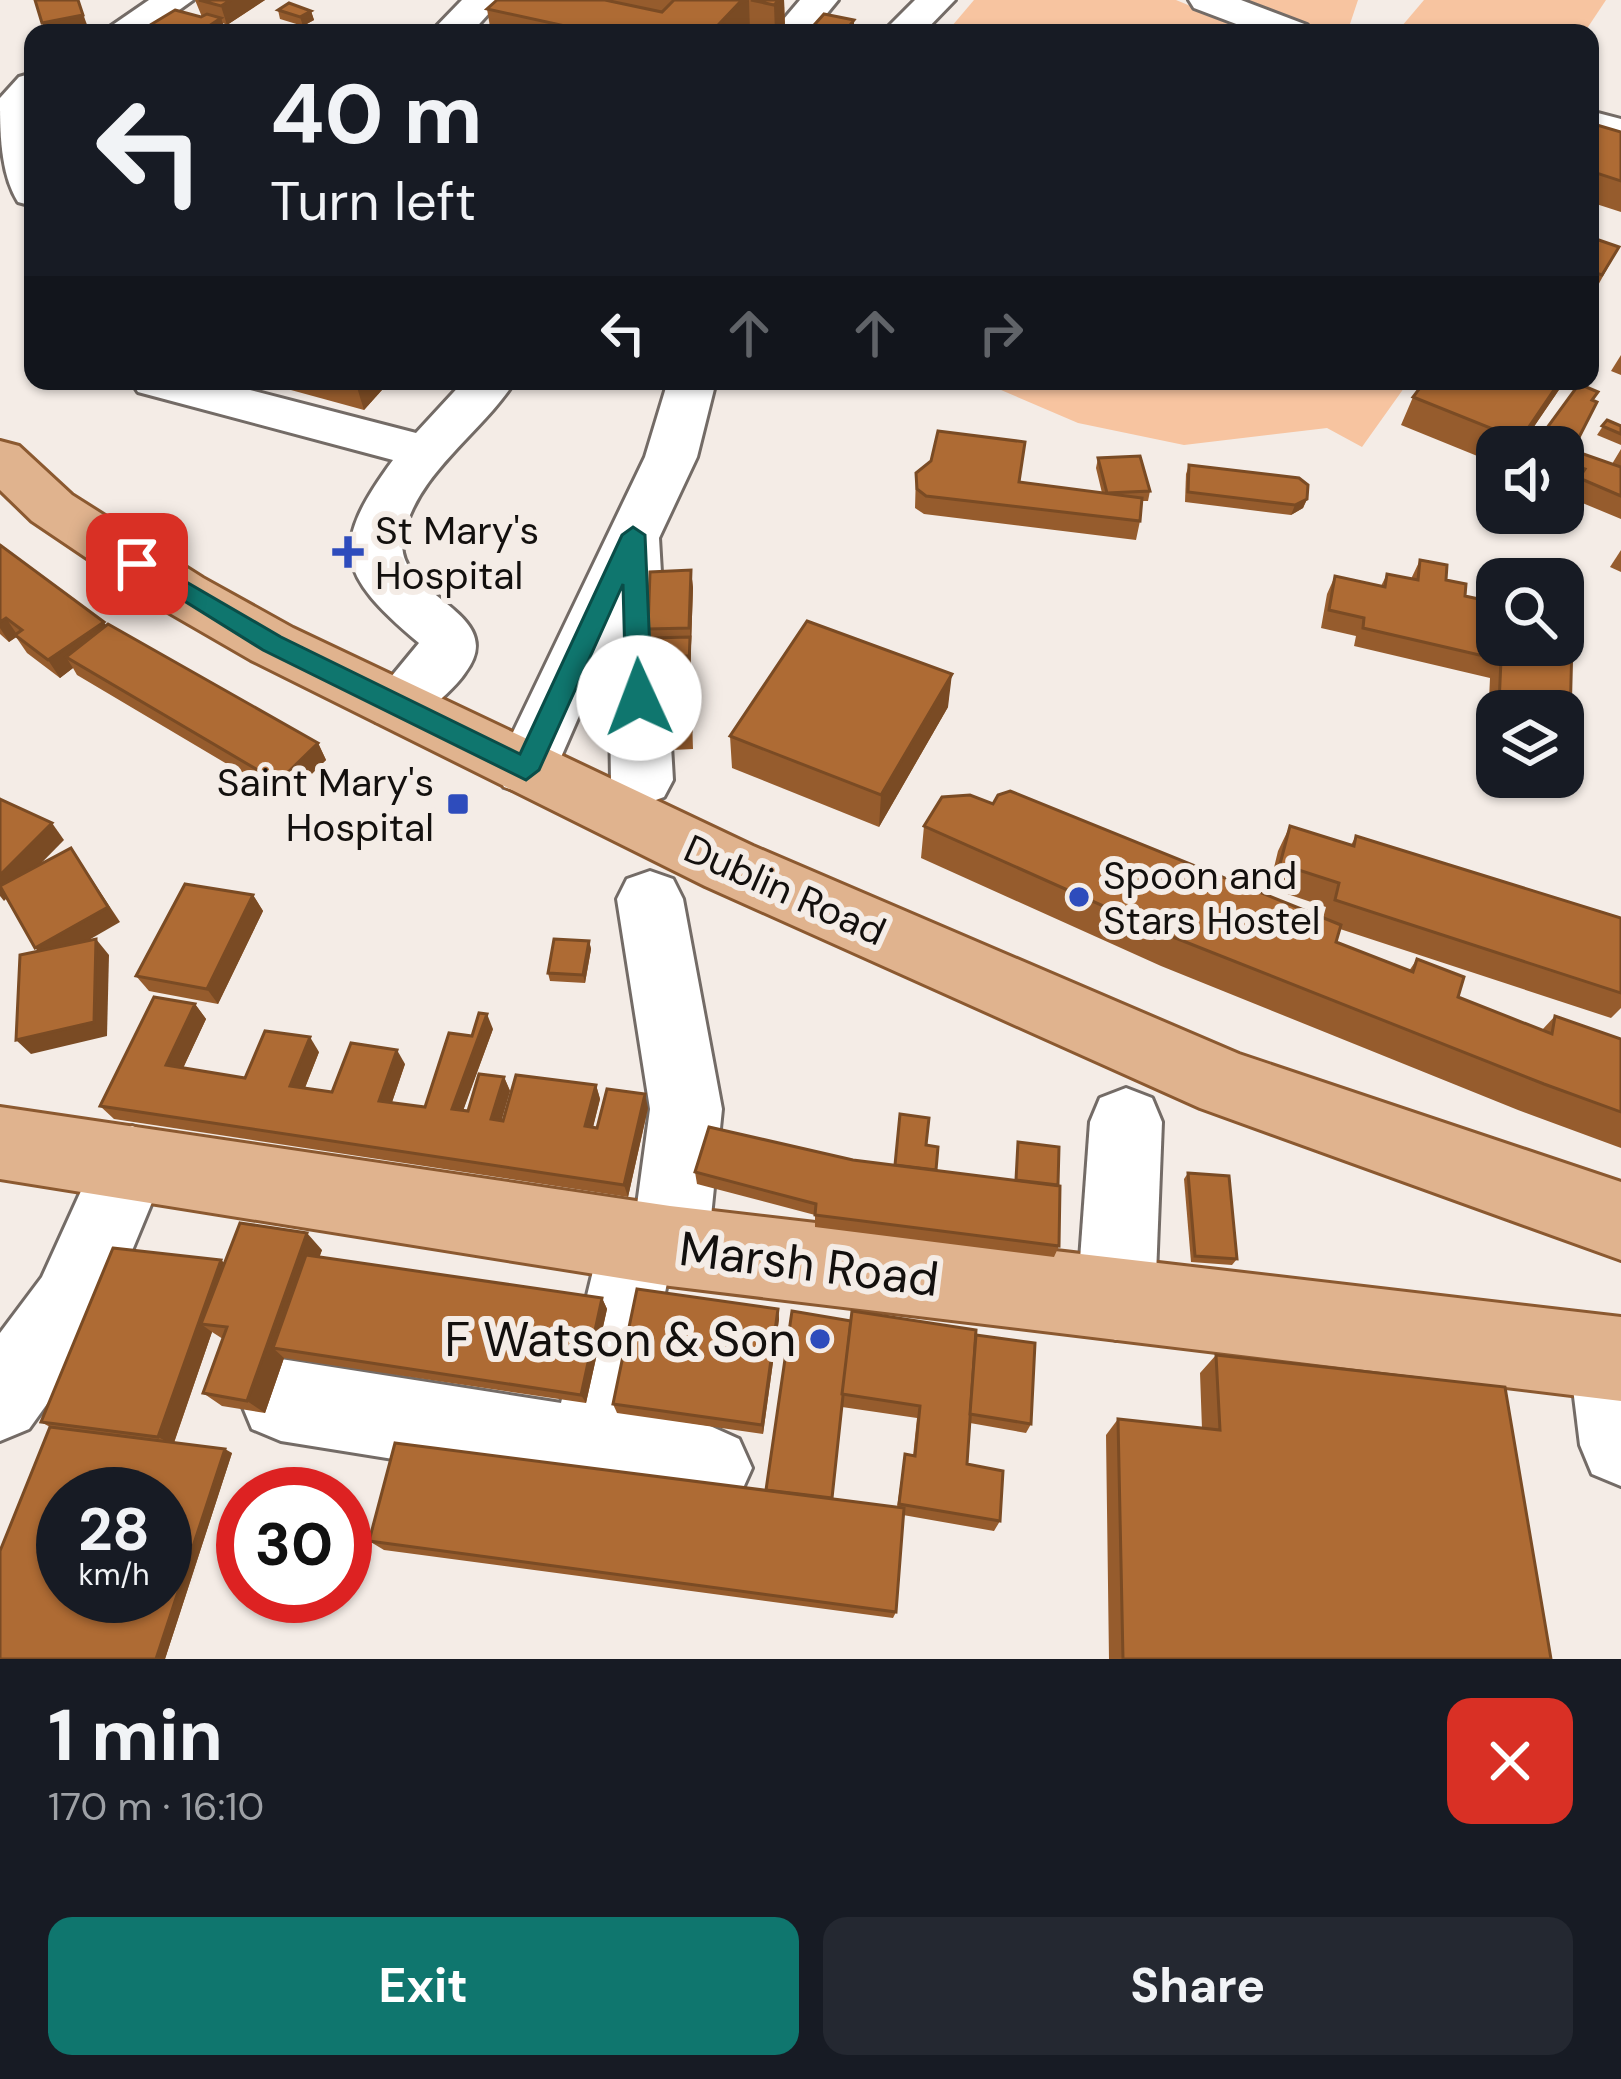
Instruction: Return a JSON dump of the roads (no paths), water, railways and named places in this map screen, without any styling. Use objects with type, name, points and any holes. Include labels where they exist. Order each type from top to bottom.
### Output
[{"type":"main road","name":"Dublin Road","points":[[0,459],[52,508],[182,593],[526,770],[751,876],[1226,1084],[1621,1221]]},
{"type":"main road","name":"Marsh Road","points":[[0,1143],[654,1244],[1615,1358]]},
{"type":"street","points":[[135,24],[175,0]]},
{"type":"street","points":[[454,24],[483,0]]},
{"type":"street","points":[[799,24],[820,0]]},
{"type":"street","points":[[912,24],[937,0]]},
{"type":"street","points":[[1207,0],[1270,24]]},
{"type":"street","points":[[19,78],[11,110],[24,159]]},
{"type":"street","points":[[189,390],[430,453]]},
{"type":"street","points":[[398,706],[445,658],[448,637],[414,607],[376,562],[375,534],[394,495],[483,390]]},
{"type":"street","points":[[526,770],[671,457],[690,390]]},
{"type":"street","points":[[633,535],[642,780]]},
{"type":"street","points":[[591,1450],[654,1244],[686,1109],[650,899]]},
{"type":"street","points":[[1116,1301],[1126,1122]]},
{"type":"street","points":[[0,1400],[70,1305],[132,1161]]},
{"type":"street","points":[[1615,1358],[1621,1444]]},
{"type":"street","points":[[281,1400],[710,1468]]},
{"type":"place","name":"St Mary's Hospital","points":[[348,552]]},
{"type":"place","name":"Saint Mary's Hospital","points":[[458,804]]},
{"type":"place","name":"Spoon and Stars Hostel","points":[[1079,897]]},
{"type":"place","name":"F Watson & Son","points":[[820,1339]]}]
